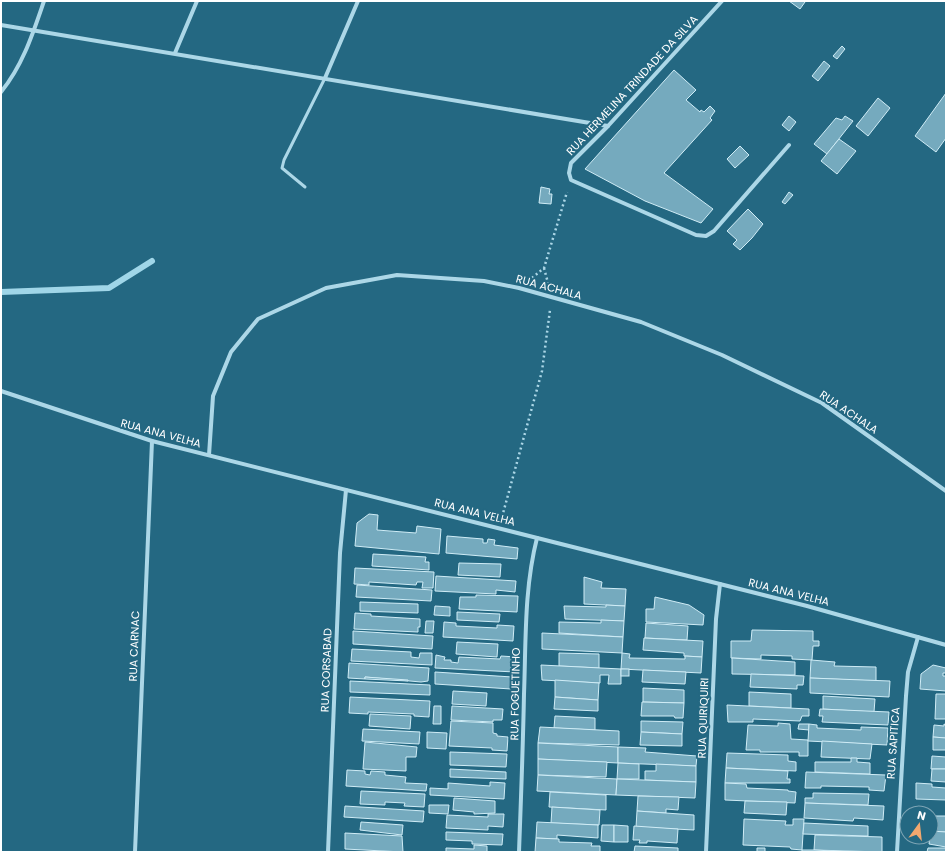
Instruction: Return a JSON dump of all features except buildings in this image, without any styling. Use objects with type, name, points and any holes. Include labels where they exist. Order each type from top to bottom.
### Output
[{"type":"street","points":[[1,92],[12,76],[30,42],[44,1]]},
{"type":"street","points":[[175,53],[197,1]]},
{"type":"street","points":[[325,78],[358,1]]},
{"type":"street","name":"RUA HERMELINA TRINDADE DA SILVA","points":[[571,180],[569,174],[571,163],[608,126],[722,1]]},
{"type":"street","points":[[1,25],[608,126]]},
{"type":"street","points":[[571,180],[696,235],[706,236],[714,231],[789,145]]},
{"type":"street","name":"RUA ACHALA","points":[[209,455],[213,396],[231,352],[258,319],[326,288],[397,275],[484,281],[519,288],[641,322],[722,355],[822,403],[946,491]]},
{"type":"street","name":"RUA ANA VELHA","points":[[1,391],[152,441],[272,472],[499,527],[537,538],[807,606],[946,645]]},
{"type":"street","name":"RUA CARNAC","points":[[135,852],[152,441]]},
{"type":"street","name":"RUA CORSABAD","points":[[328,852],[340,553],[346,490]]},
{"type":"street","name":"RUA FOGUETINHO","points":[[519,852],[524,742],[525,629],[533,555],[537,538]]},
{"type":"street","name":"RUA QUIRIQUIRI","points":[[706,852],[716,619],[720,584]]},
{"type":"street","name":"RUA SAPITICA","points":[[897,852],[908,672],[918,637]]},
{"type":"lane","points":[[305,187],[282,168],[284,160],[325,78]]},
{"type":"path","points":[[519,288],[544,268],[571,180]]},
{"type":"path","points":[[499,527],[516,472],[542,371],[551,297]]},
{"type":"waterway","points":[[1,292],[109,288],[152,261]]}]
